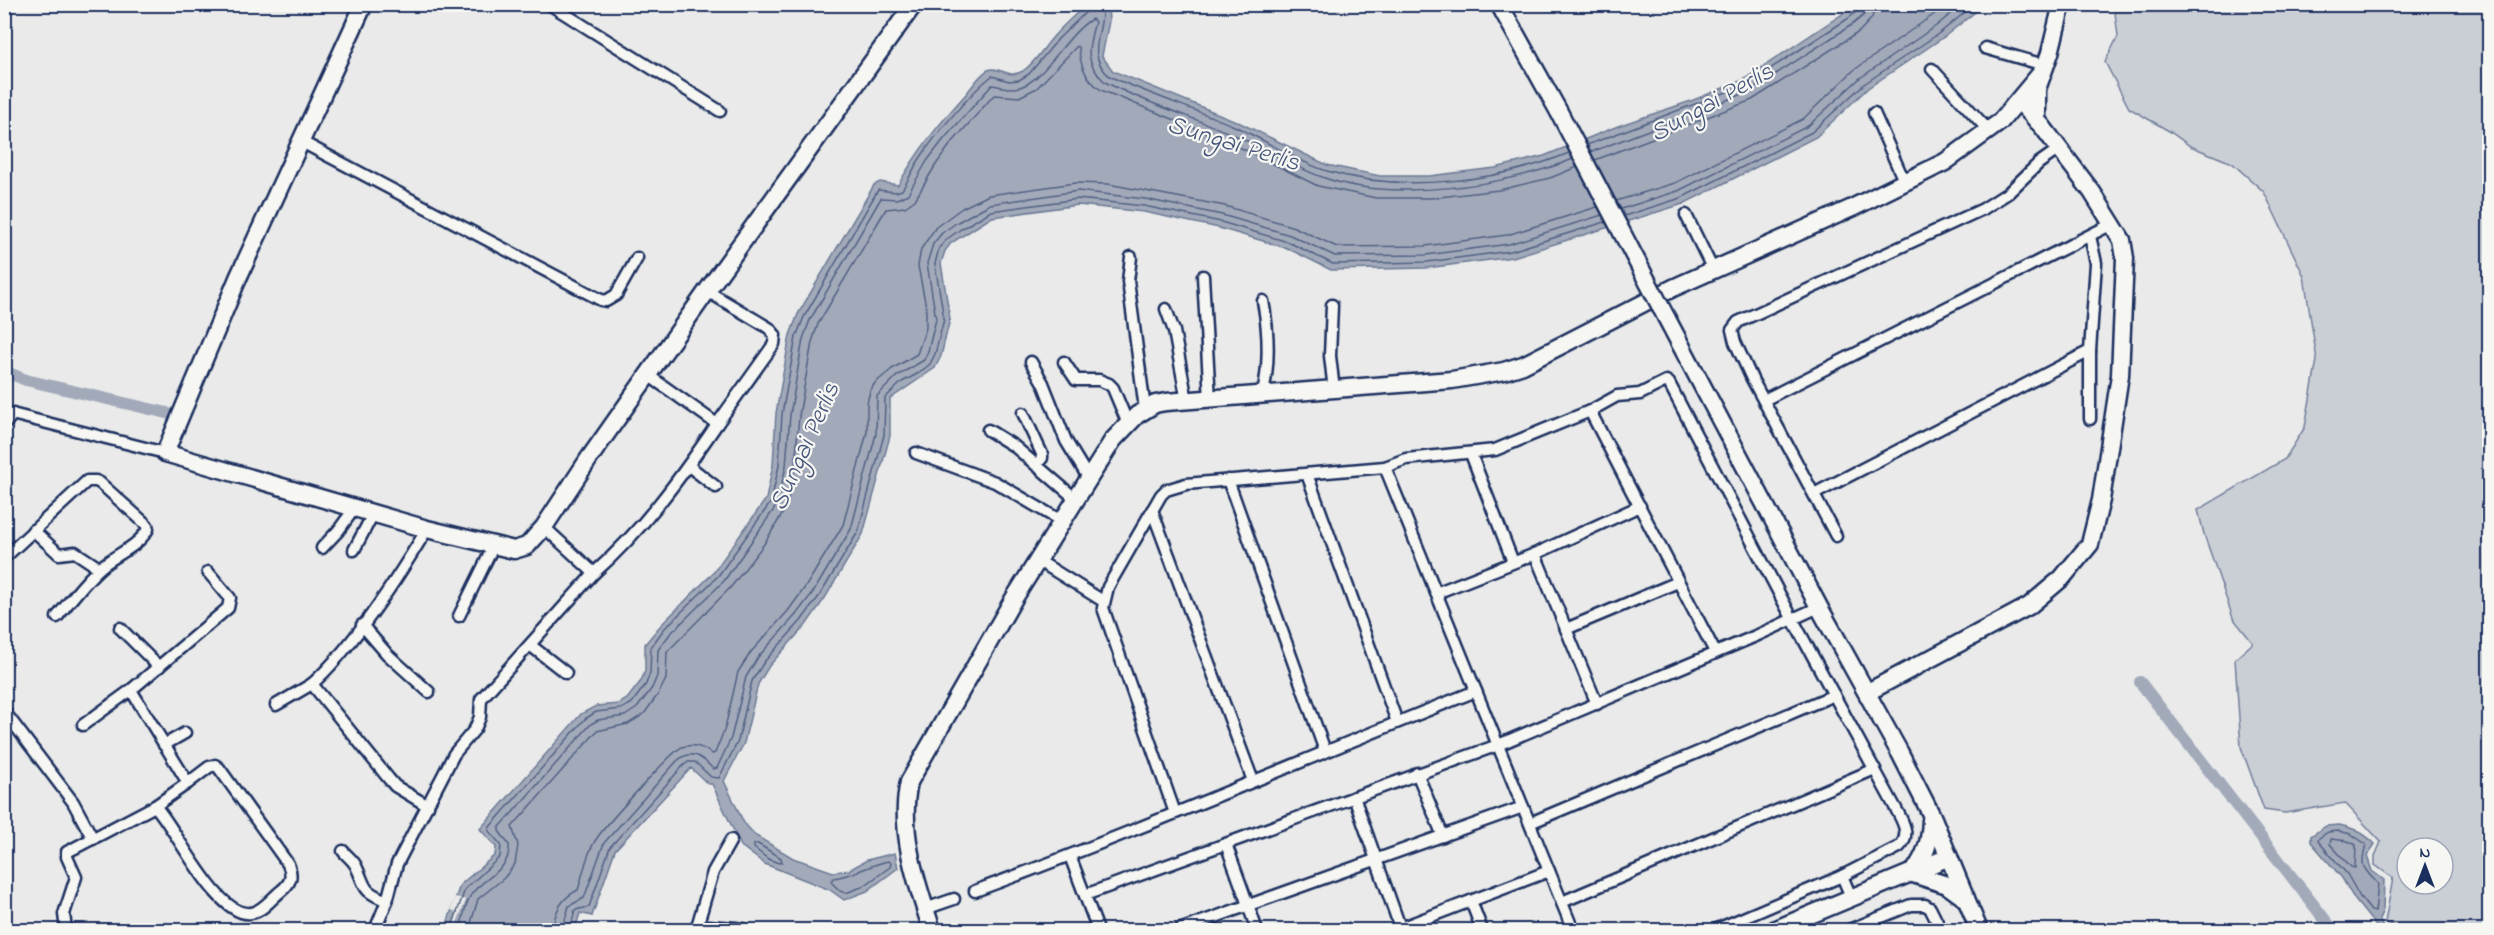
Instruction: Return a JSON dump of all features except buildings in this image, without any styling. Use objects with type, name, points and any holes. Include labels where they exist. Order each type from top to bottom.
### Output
[{"type":"street","points":[[165,453],[243,268],[364,4]]},
{"type":"street","points":[[549,4],[720,111]]},
{"type":"street","points":[[4,425],[9,413],[165,453],[494,547],[520,549],[527,546],[544,527],[706,291],[914,4]]},
{"type":"street","points":[[1499,4],[1559,112],[1819,607],[1882,718],[1932,816],[1980,930]]},
{"type":"street","points":[[2042,127],[2037,89],[2062,4]]},
{"type":"street","points":[[1985,48],[2043,69]]},
{"type":"street","points":[[1932,69],[1995,127],[2042,127]]},
{"type":"street","points":[[932,930],[906,835],[904,809],[909,782],[1013,600],[1113,440],[1145,409],[1166,402],[1262,397],[1452,380],[1504,371],[1523,365],[1635,306],[1905,183],[1945,162],[1995,127],[2019,101],[2043,69]]},
{"type":"street","points":[[1868,692],[2029,606],[2062,578],[2090,544],[2100,500],[2120,375],[2125,258],[2122,240],[2092,192],[2019,101]]},
{"type":"street","points":[[1874,113],[1905,183]]},
{"type":"street","points":[[300,141],[601,300],[606,301],[616,294],[637,258]]},
{"type":"street","points":[[1836,536],[1764,400],[1732,330],[1738,322],[1983,208],[2008,193],[2039,163],[2059,150]]},
{"type":"street","points":[[1686,215],[1713,270]]},
{"type":"street","points":[[1764,400],[2112,224]]},
{"type":"street","points":[[2090,236],[2096,263],[2090,351],[2090,419]]},
{"type":"street","points":[[1131,257],[1128,281],[1145,409]]},
{"type":"street","points":[[1203,276],[1210,400]]},
{"type":"street","points":[[375,930],[398,864],[456,750],[475,729],[480,717],[481,699],[654,509],[689,466],[774,344],[775,335],[769,327],[706,291]]},
{"type":"street","points":[[1262,397],[1266,375],[1268,334],[1263,302]]},
{"type":"street","points":[[1332,305],[1330,356],[1334,390]]},
{"type":"street","points":[[1166,309],[1173,331],[1187,401]]},
{"type":"street","points":[[1814,494],[2090,351]]},
{"type":"street","points":[[1064,362],[1076,380],[1105,381],[1113,388],[1128,424]]},
{"type":"street","points":[[1031,363],[1043,383],[1066,441],[1089,480]]},
{"type":"street","points":[[648,375],[717,424]]},
{"type":"street","points":[[1175,813],[1104,616],[1103,601],[1108,587],[1161,495],[1175,486],[1385,467],[1406,459],[1471,454],[1505,446],[1590,411],[1617,396],[1634,396],[1663,381],[1668,382],[1733,501],[1793,620],[1875,769],[1904,825],[1906,837],[1899,847],[1842,876],[1715,930]]},
{"type":"street","points":[[1590,411],[1715,652]]},
{"type":"street","points":[[1023,413],[1042,454],[1042,458],[1036,465]]},
{"type":"street","points":[[988,430],[1006,441],[1077,500]]},
{"type":"street","points":[[916,453],[994,482],[1063,522]]},
{"type":"street","points":[[1471,454],[1514,562]]},
{"type":"street","points":[[689,466],[716,487]]},
{"type":"street","points":[[1385,467],[1573,930]]},
{"type":"street","points":[[1307,474],[1397,722]]},
{"type":"street","points":[[1228,480],[1325,751]]},
{"type":"street","points":[[4,558],[87,481],[96,481],[147,525],[148,529],[129,549],[99,568],[57,617]]},
{"type":"street","points":[[1436,593],[1535,554],[1640,506]]},
{"type":"street","points":[[322,548],[338,531],[354,508]]},
{"type":"street","points":[[1152,510],[1253,781]]},
{"type":"street","points":[[354,550],[373,514]]},
{"type":"street","points":[[544,527],[594,573]]},
{"type":"street","points":[[33,530],[59,554],[75,552],[99,568]]},
{"type":"street","points":[[276,705],[312,684],[335,661],[392,584],[428,530]]},
{"type":"street","points":[[459,616],[494,547]]},
{"type":"street","points":[[1535,554],[1597,704]]},
{"type":"street","points":[[1039,561],[1103,601]]},
{"type":"street","points":[[83,725],[131,690],[230,605],[228,594],[208,572]]},
{"type":"street","points":[[1566,629],[1678,582]]},
{"type":"street","points":[[1085,895],[1498,745],[1819,607]]},
{"type":"street","points":[[362,624],[387,654],[429,692]]},
{"type":"street","points":[[120,628],[159,667]]},
{"type":"street","points":[[530,645],[566,673]]},
{"type":"street","points":[[1855,669],[1896,677]]},
{"type":"street","points":[[1882,718],[1888,694],[1896,677]]},
{"type":"street","points":[[312,684],[395,786],[428,806]]},
{"type":"street","points":[[131,690],[188,783]]},
{"type":"street","points":[[975,891],[1070,856],[1476,691]]},
{"type":"street","points":[[1530,823],[1834,695]]},
{"type":"street","points":[[4,711],[73,802],[93,839]]},
{"type":"street","points":[[164,745],[185,733]]},
{"type":"street","points":[[66,930],[64,914],[76,877],[66,855],[156,806],[215,765],[288,864],[291,872],[290,882],[258,911],[244,913],[219,896],[203,877],[156,806]]},
{"type":"street","points":[[1562,902],[1875,769]]},
{"type":"street","points":[[1417,773],[1443,836]]},
{"type":"street","points":[[1354,797],[1399,930],[1549,871]]},
{"type":"street","points":[[1179,930],[1523,807]]},
{"type":"street","points":[[1913,874],[1930,843],[1932,816]]},
{"type":"street","points":[[731,840],[713,872],[697,927],[719,929],[728,926],[746,930]]},
{"type":"street","points":[[1227,844],[1257,930]]},
{"type":"street","points":[[343,851],[353,862],[364,888],[387,901]]},
{"type":"street","points":[[1070,856],[1098,930]]},
{"type":"street","points":[[1774,930],[1913,874],[1949,857]]},
{"type":"street","points":[[1913,874],[1947,885],[1967,900]]},
{"type":"street","points":[[1842,876],[1852,899]]},
{"type":"street","points":[[925,909],[954,899]]},
{"type":"street","points":[[1471,901],[1482,930]]},
{"type":"street","points":[[1849,930],[1918,904],[1930,908],[1941,930]]},
{"type":"shaded area","points":[[2114,5],[2489,5],[2489,930],[2401,930],[2385,922],[2393,878],[2375,865],[2375,856],[2381,842],[2345,803],[2285,813],[2264,810],[2241,747],[2235,659],[2253,643],[2233,618],[2198,510],[2285,459],[2305,427],[2317,360],[2304,276],[2264,192],[2232,163],[2190,146],[2129,108],[2105,62],[2118,36]]},
{"type":"water","name":"Sungai Perlis","points":[[1086,5],[1108,6],[1109,21],[1102,56],[1113,71],[1236,121],[1327,165],[1380,176],[1429,176],[1495,168],[1544,156],[1618,126],[1691,101],[1743,80],[1856,5],[1984,5],[1944,37],[1868,88],[1816,137],[1683,204],[1513,257],[1427,268],[1331,270],[1287,248],[1219,228],[1144,212],[1078,205],[992,217],[951,243],[945,251],[941,263],[950,319],[941,356],[935,368],[890,399],[890,436],[863,534],[825,598],[806,625],[769,666],[758,684],[744,743],[724,781],[744,823],[756,836],[793,858],[833,872],[849,870],[867,860],[895,853],[898,868],[867,891],[844,900],[830,890],[765,864],[741,846],[712,784],[708,784],[691,768],[615,850],[592,916],[580,913],[575,930],[445,930],[460,885],[495,855],[496,847],[480,829],[581,714],[596,706],[619,704],[627,699],[641,681],[645,671],[645,644],[713,573],[766,499],[773,465],[776,413],[790,335],[798,314],[874,185],[880,182],[898,185],[929,138],[982,74],[992,69],[1013,74],[1023,71],[1061,28]]},
{"type":"water","points":[[2339,825],[2358,832],[2375,844],[2367,856],[2372,871],[2384,880],[2383,910],[2379,919],[2384,930],[2379,930],[2355,900],[2342,878],[2311,842],[2311,836],[2326,826]]},
{"type":"pier","points":[[455,897],[466,900],[454,930],[451,930],[458,912],[451,910]]},
{"type":"waterway","points":[[4,371],[26,380],[167,413]]},
{"type":"waterway","points":[[2140,682],[2333,930]]}]
